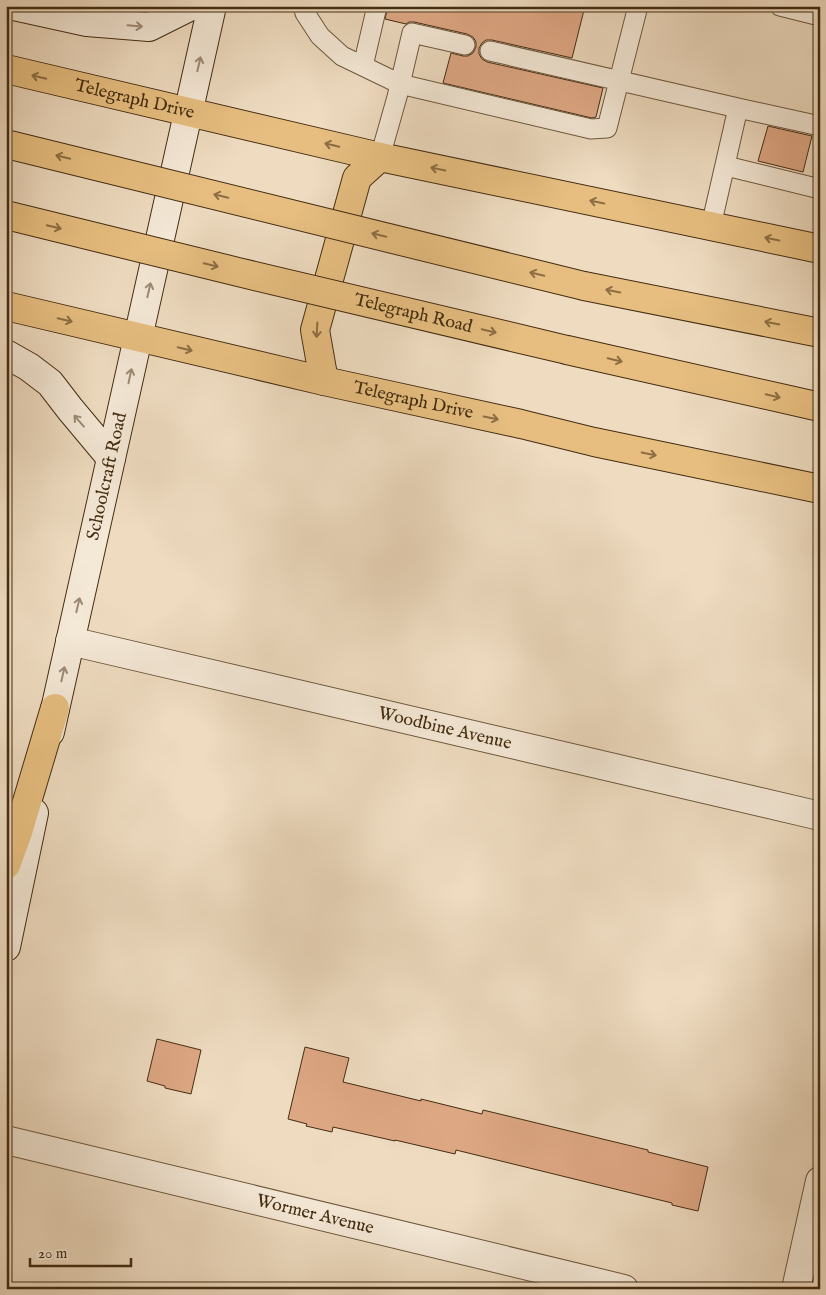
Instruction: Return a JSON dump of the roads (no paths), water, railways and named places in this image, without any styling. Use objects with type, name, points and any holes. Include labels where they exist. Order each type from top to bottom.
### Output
[{"type":"main road","name":"Telegraph Drive","points":[[6,70],[380,156],[820,249]]},
{"type":"main road","points":[[6,144],[584,286],[820,333]]},
{"type":"main road","points":[[324,381],[315,330],[357,178],[380,156]]},
{"type":"main road","name":"Telegraph Road","points":[[6,215],[567,350],[820,407]]},
{"type":"main road","name":"Telegraph Drive","points":[[12,308],[594,442],[820,489]]},
{"type":"main road","points":[[6,865],[18,832],[55,708]]},
{"type":"street","points":[[14,6],[87,22],[149,27],[191,6]]},
{"type":"street","name":"Schoolcraft Road","points":[[6,947],[55,708],[212,6]]},
{"type":"street","points":[[6,354],[30,367],[50,383],[70,410],[111,458]]},
{"type":"street","name":"Woodbine Avenue","points":[[70,641],[820,816]]},
{"type":"street","name":"Wormer Avenue","points":[[6,1140],[624,1289]]},
{"type":"street","points":[[796,1289],[820,1181]]},
{"type":"lane","points":[[303,6],[305,13],[320,36],[342,56],[400,84],[590,129],[607,128],[638,6]]},
{"type":"lane","points":[[363,66],[377,6]]},
{"type":"lane","points":[[780,6],[820,16]]},
{"type":"lane","points":[[380,156],[412,34],[465,45]]},
{"type":"lane","points":[[490,51],[820,126]]},
{"type":"lane","points":[[712,226],[738,108]]},
{"type":"lane","points":[[726,166],[820,189]]}]
